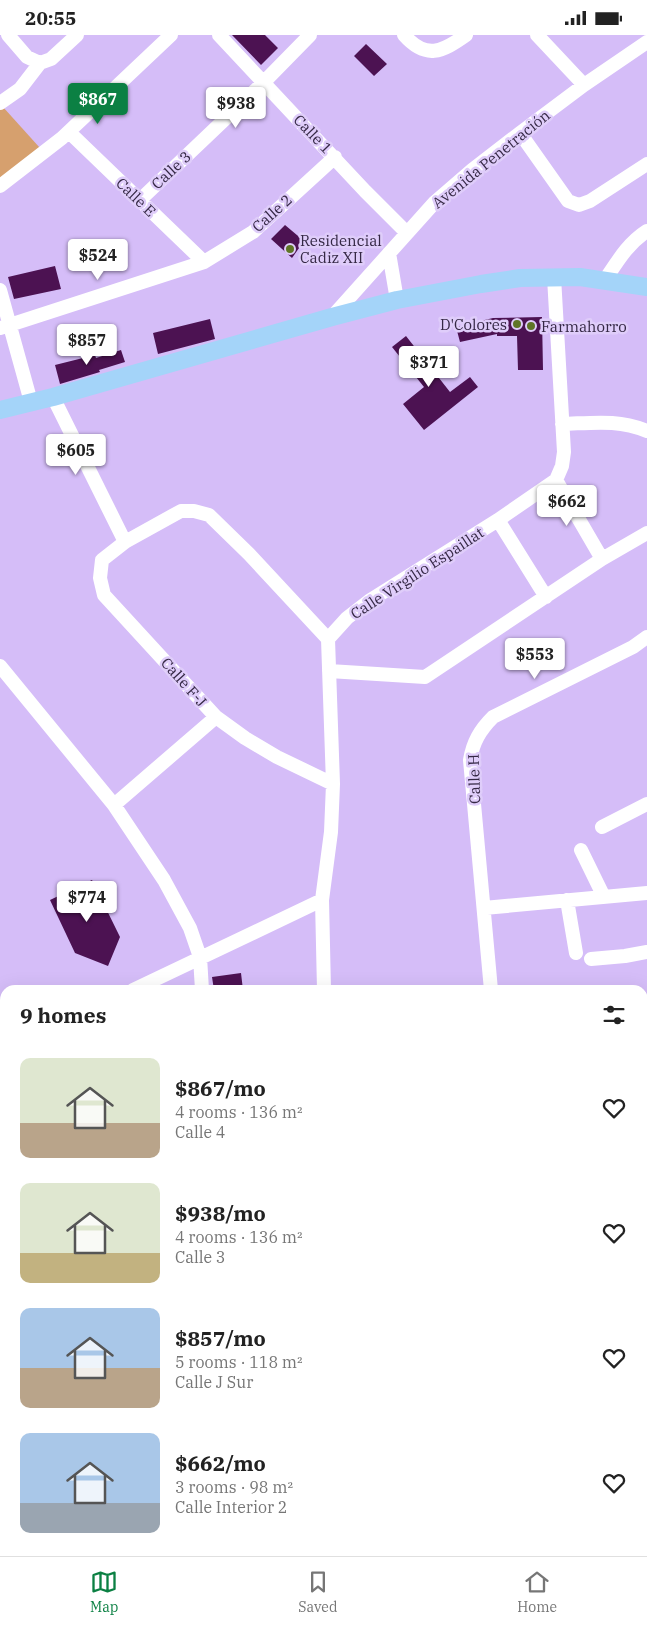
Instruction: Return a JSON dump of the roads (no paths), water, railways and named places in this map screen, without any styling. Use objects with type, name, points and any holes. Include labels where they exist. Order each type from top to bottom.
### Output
[{"type":"main road","points":[[0,410],[53,397],[332,317],[397,301],[520,278],[580,277],[647,287]]},
{"type":"street","points":[[8,35],[27,57],[40,63]]},
{"type":"street","points":[[0,103],[20,89],[40,63],[51,59],[77,35]]},
{"type":"street","points":[[0,186],[69,132],[171,35]]},
{"type":"street","name":"Calle 1","points":[[219,35],[365,191],[407,233]]},
{"type":"street","name":"Calle 3","points":[[140,200],[263,83],[310,35]]},
{"type":"street","points":[[404,35],[413,45],[428,51],[447,48],[466,35]]},
{"type":"street","points":[[537,35],[584,85]]},
{"type":"street","name":"Avenida Penetración","points":[[332,317],[435,202],[472,170],[520,133],[584,85],[647,42]]},
{"type":"street","name":"Calle E","points":[[69,132],[204,262]]},
{"type":"street","points":[[520,133],[568,201],[579,205],[590,201],[647,164]]},
{"type":"street","name":"Calle 2","points":[[5,327],[204,262],[252,232],[334,157]]},
{"type":"street","points":[[605,280],[620,257],[637,238],[647,231]]},
{"type":"street","points":[[389,253],[397,301]]},
{"type":"street","points":[[554,277],[564,452],[562,466],[556,481],[602,559]]},
{"type":"street","points":[[0,290],[5,327],[31,402]]},
{"type":"street","points":[[53,397],[125,543],[181,511],[194,511],[208,515],[249,555],[328,639],[333,784],[331,832],[322,900],[324,985]]},
{"type":"street","points":[[562,424],[617,422],[631,424],[647,431]]},
{"type":"street","name":"Calle Virgilio Espaillat","points":[[328,639],[347,619],[369,601],[556,481]]},
{"type":"street","points":[[498,520],[546,597]]},
{"type":"street","points":[[329,671],[424,677],[602,559],[647,533]]},
{"type":"street","name":"Calle F-J","points":[[125,543],[102,560],[100,578],[104,595],[216,717],[245,738],[277,757],[333,784]]},
{"type":"street","name":"Calle H","points":[[491,985],[470,760],[473,745],[482,728],[493,717],[633,647],[647,637]]},
{"type":"street","points":[[0,666],[114,805],[164,879],[190,928],[200,957],[202,985]]},
{"type":"street","points":[[114,805],[216,717]]},
{"type":"street","points":[[602,827],[647,804]]},
{"type":"street","points":[[581,850],[604,897]]},
{"type":"street","points":[[484,908],[647,893]]},
{"type":"street","points":[[143,985],[322,900]]},
{"type":"street","points":[[567,900],[576,953]]},
{"type":"street","points":[[591,959],[647,952]]},
{"type":"place","name":"Residencial Cadiz XII","points":[[290,249]]},
{"type":"place","name":"D'Colores","points":[[517,324]]},
{"type":"place","name":"Farmahorro","points":[[531,326]]}]
